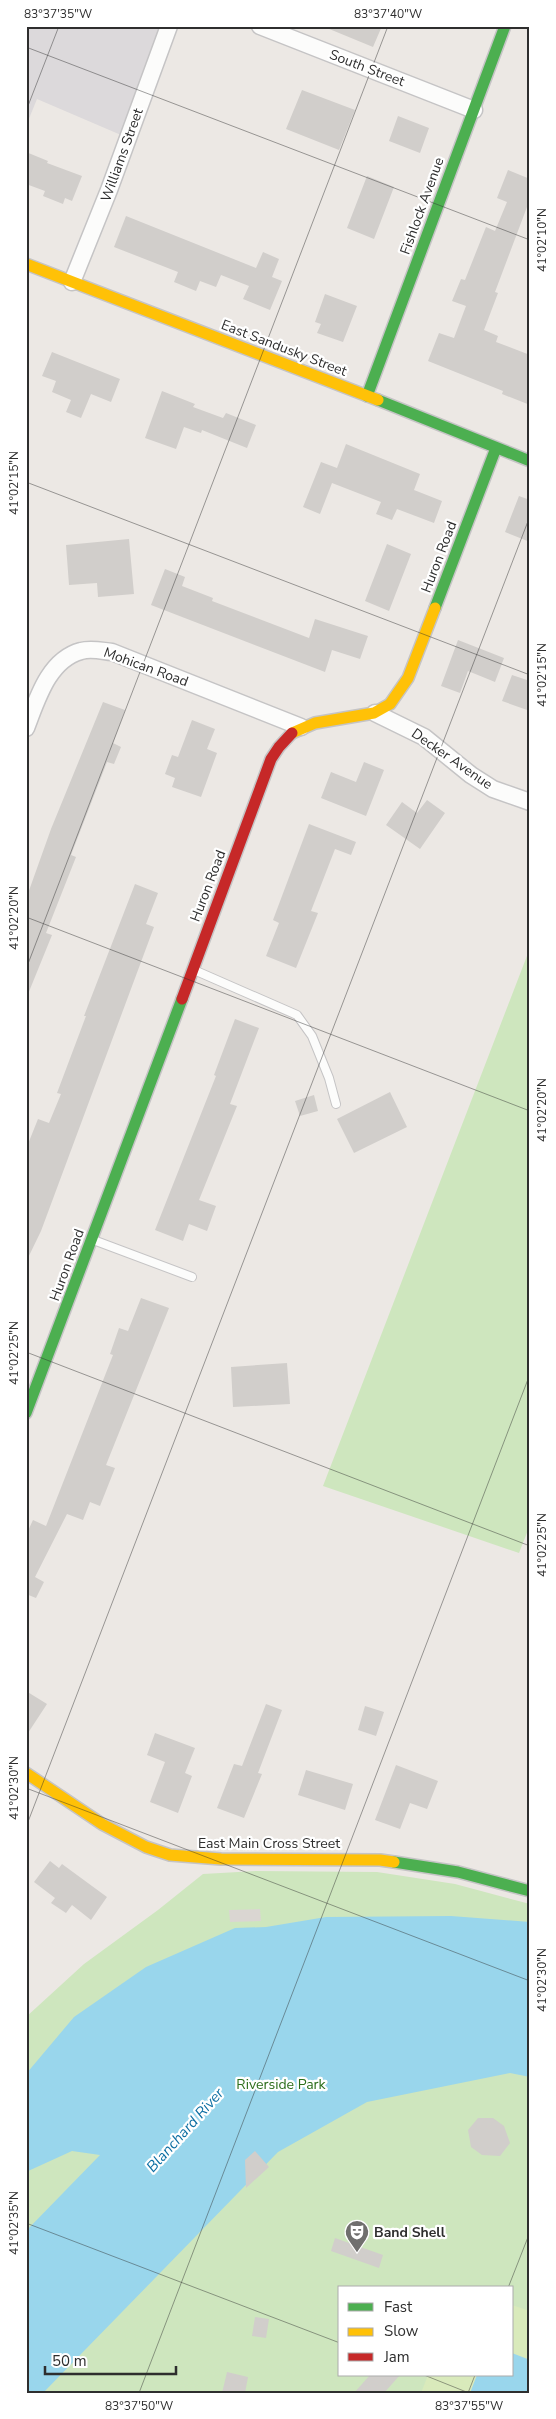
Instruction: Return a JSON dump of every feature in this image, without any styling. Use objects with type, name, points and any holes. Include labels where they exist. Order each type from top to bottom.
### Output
[{"type":"street","name":"Williams Street","points":[[72,282],[109,190],[169,26]]},
{"type":"street","name":"South Street","points":[[260,26],[474,110]]},
{"type":"street","name":"Fishlock Avenue","points":[[367,396],[505,26]]},
{"type":"street","name":"East Sandusky Street","points":[[26,264],[530,461]]},
{"type":"street","name":"Huron Road","points":[[26,1413],[272,759],[286,738],[301,727],[321,720],[360,717],[375,713],[395,700],[413,667],[496,448]]},
{"type":"street","name":"Mohican Road","points":[[26,728],[42,688],[57,666],[68,657],[80,651],[92,650],[112,652],[301,727]]},
{"type":"street","name":"Decker Avenue","points":[[375,713],[424,737],[471,775],[493,789],[530,802]]},
{"type":"street","name":"East Main Cross Street","points":[[26,1773],[102,1824],[146,1847],[170,1855],[221,1859],[380,1860],[458,1872],[530,1891]]},
{"type":"lane","points":[[192,969],[297,1015],[312,1036],[329,1078],[336,1104]]},
{"type":"lane","points":[[92,1240],[192,1277]]},
{"type":"shaded area","points":[[26,26],[169,26],[128,138],[37,99],[26,126]]},
{"type":"shaded area","points":[[260,1909],[261,1921],[230,1922],[229,1910]]},
{"type":"green space","points":[[530,948],[530,1525],[519,1553],[323,1486]]},
{"type":"green space","name":"Riverside Park","points":[[256,1871],[377,1872],[455,1884],[530,1904],[530,2393],[26,2393],[26,2017],[84,1964],[158,1910],[203,1874]]},
{"type":"green space","points":[[514,2306],[530,2311],[530,2393],[421,2393],[428,2376],[514,2376]]},
{"type":"water","name":"Blanchard River","points":[[451,1916],[530,1922],[530,2077],[510,2073],[367,2102],[278,2152],[43,2393],[26,2393],[26,2231],[100,2155],[72,2151],[26,2172],[26,2074],[74,2017],[146,1967],[235,1928],[266,1927],[326,1917]]},
{"type":"water","points":[[514,2354],[530,2360],[530,2393],[470,2393],[477,2376],[514,2376]]},
{"type":"building","points":[[322,26],[382,26],[373,47]]},
{"type":"building","points":[[302,90],[355,110],[339,150],[286,129]]},
{"type":"building","points":[[398,116],[429,128],[420,153],[389,141]]},
{"type":"building","points":[[26,152],[48,161],[47,163],[82,176],[72,201],[65,198],[63,204],[43,196],[45,191],[26,184]]},
{"type":"building","points":[[508,170],[530,179],[530,199],[495,292],[498,293],[484,330],[498,336],[496,342],[530,355],[530,405],[502,394],[503,391],[428,361],[439,333],[454,338],[466,306],[452,301],[461,279],[465,280],[486,227],[495,231],[507,202],[497,198]]},
{"type":"building","points":[[367,176],[394,187],[374,239],[347,228]]},
{"type":"building","points":[[126,216],[256,268],[263,252],[279,259],[272,277],[282,281],[270,310],[243,299],[249,286],[221,275],[216,287],[200,281],[196,291],[174,282],[178,272],[114,247]]},
{"type":"building","points":[[325,294],[357,306],[343,342],[317,333],[321,324],[315,322]]},
{"type":"building","points":[[52,352],[120,379],[111,402],[91,394],[81,418],[66,412],[71,400],[52,392],[56,381],[42,376]]},
{"type":"building","points":[[162,391],[195,404],[193,407],[223,418],[226,413],[256,425],[247,448],[202,430],[201,433],[184,427],[176,449],[145,438]]},
{"type":"building","points":[[346,444],[420,474],[414,490],[442,501],[434,523],[397,509],[392,520],[376,514],[381,502],[332,483],[320,514],[303,507],[321,462],[337,468]]},
{"type":"building","points":[[519,496],[530,500],[530,542],[505,532]]},
{"type":"building","points":[[129,539],[134,594],[98,597],[97,583],[69,585],[66,545]]},
{"type":"building","points":[[387,544],[411,554],[389,611],[365,601]]},
{"type":"building","points":[[165,569],[185,577],[182,586],[213,598],[212,601],[309,638],[315,619],[368,636],[360,659],[332,650],[325,672],[151,605]]},
{"type":"building","points":[[458,640],[504,658],[495,682],[468,671],[460,693],[441,686]]},
{"type":"building","points":[[512,675],[530,681],[530,711],[502,701]]},
{"type":"building","points":[[103,702],[125,710],[113,743],[121,747],[114,764],[107,762],[71,855],[76,857],[46,933],[52,935],[26,999],[26,899],[51,829]]},
{"type":"building","points":[[192,720],[215,729],[207,749],[217,753],[201,797],[172,787],[175,778],[165,774],[172,755],[178,757]]},
{"type":"building","points":[[364,762],[384,770],[366,816],[321,798],[331,772],[356,782]]},
{"type":"building","points":[[427,800],[445,813],[420,849],[386,825],[402,802],[417,813]]},
{"type":"building","points":[[309,824],[356,842],[351,855],[335,849],[311,911],[318,913],[296,968],[266,956],[279,923],[273,920]]},
{"type":"building","points":[[135,884],[158,893],[146,924],[154,927],[41,1231],[26,1262],[26,1149],[38,1119],[49,1123],[61,1094],[57,1093],[86,1016],[84,1016]]},
{"type":"building","points":[[235,1019],[259,1028],[230,1104],[237,1106],[199,1200],[216,1206],[207,1231],[189,1224],[183,1241],[155,1230],[216,1076],[214,1075]]},
{"type":"building","points":[[390,1092],[407,1127],[354,1153],[337,1119]]},
{"type":"building","points":[[314,1095],[318,1111],[300,1116],[295,1101]]},
{"type":"building","points":[[141,1298],[169,1308],[106,1465],[115,1468],[100,1506],[90,1502],[83,1520],[67,1514],[35,1577],[44,1582],[36,1598],[26,1594],[26,1535],[33,1520],[46,1526],[113,1355],[110,1354],[119,1328],[128,1331]]},
{"type":"building","points":[[287,1363],[290,1404],[233,1407],[231,1367]]},
{"type":"building","points":[[26,1691],[47,1704],[26,1736]]},
{"type":"building","points":[[266,1704],[282,1710],[258,1773],[262,1774],[244,1818],[217,1808],[234,1764],[242,1766]]},
{"type":"building","points":[[365,1706],[384,1712],[376,1736],[358,1730]]},
{"type":"building","points":[[155,1733],[195,1748],[185,1773],[192,1776],[178,1813],[150,1802],[165,1762],[147,1755]]},
{"type":"building","points":[[396,1765],[438,1781],[427,1809],[410,1803],[400,1829],[375,1820]]},
{"type":"building","points":[[306,1770],[353,1784],[345,1810],[298,1795]]},
{"type":"building","points":[[50,1861],[59,1868],[62,1864],[107,1897],[91,1920],[72,1905],[66,1913],[51,1903],[55,1898],[34,1882]]},
{"type":"building","points":[[478,2118],[493,2118],[504,2126],[510,2143],[500,2156],[482,2155],[471,2147],[468,2130]]},
{"type":"building","points":[[255,2151],[269,2167],[246,2188],[245,2160]]},
{"type":"building","name":"Band Shell","points":[[335,2238],[383,2255],[379,2268],[331,2251]]},
{"type":"building","points":[[255,2317],[269,2319],[266,2338],[252,2336]]},
{"type":"building","points":[[227,2372],[248,2377],[245,2393],[222,2393]]},
{"type":"building","points":[[369,2376],[399,2376],[384,2393],[354,2393]]},
{"type":"traffic: fast","points":[[367,396],[505,26]]},
{"type":"traffic: fast","points":[[378,400],[530,461]]},
{"type":"traffic: fast","points":[[435,608],[496,448]]},
{"type":"traffic: fast","points":[[26,1413],[182,999]]},
{"type":"traffic: fast","points":[[394,1862],[458,1872],[530,1891]]},
{"type":"traffic: slow","points":[[26,264],[378,400]]},
{"type":"traffic: slow","points":[[292,733],[315,723],[374,713],[390,704],[408,678],[435,608]]},
{"type":"traffic: slow","points":[[26,1773],[102,1824],[146,1847],[170,1855],[221,1859],[380,1860],[394,1862]]},
{"type":"traffic: jam","points":[[182,999],[271,759],[292,733]]},
{"type":"place","name":"Band Shell","points":[[357,2253]]}]
